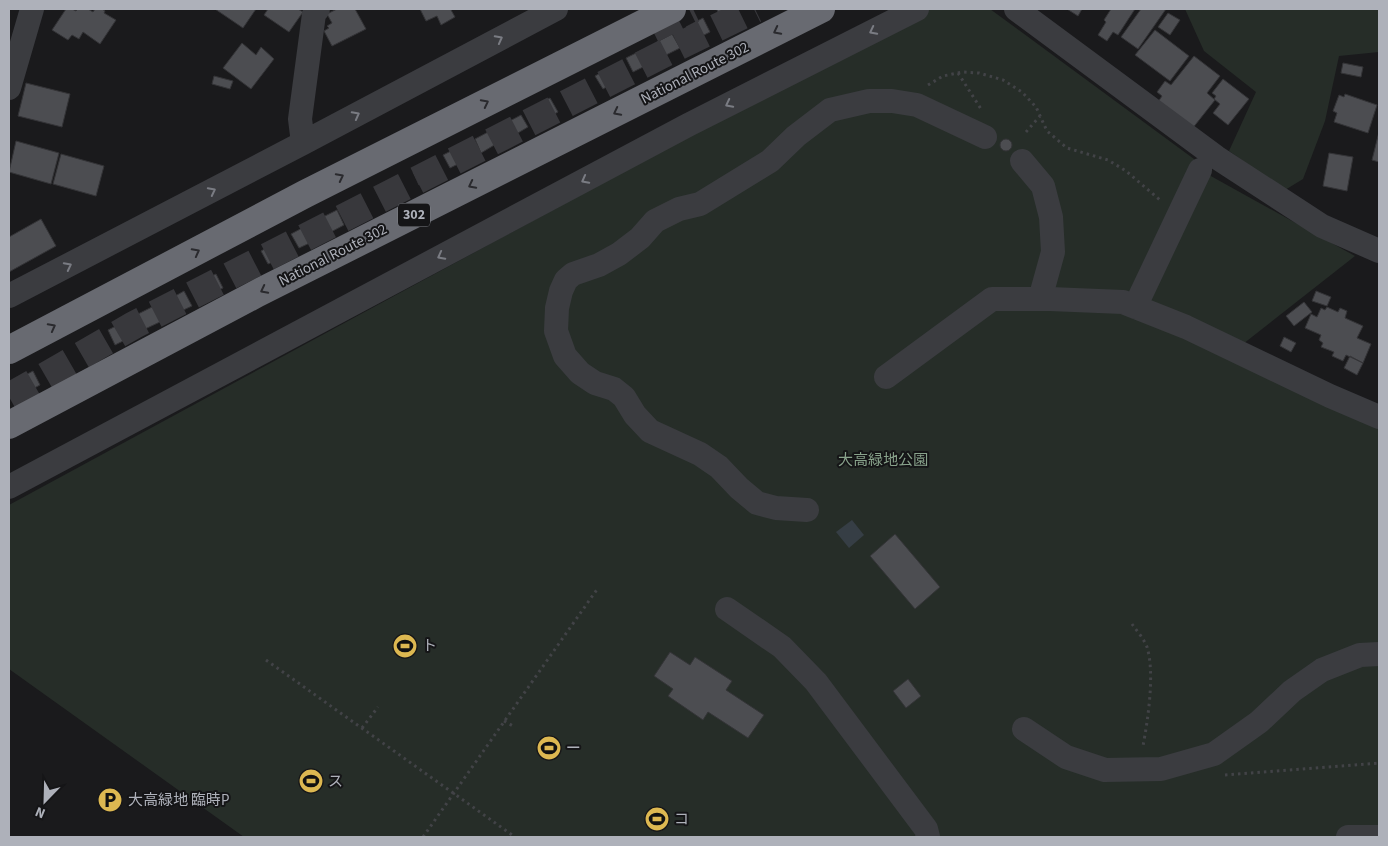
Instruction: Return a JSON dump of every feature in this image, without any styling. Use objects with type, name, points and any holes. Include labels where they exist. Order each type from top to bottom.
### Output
[{"type":"highway","points":[[9,350],[305,194],[672,9]]},
{"type":"highway","name":"National Route 302","points":[[9,425],[265,290],[821,9]]},
{"type":"street","points":[[9,88],[32,9]]},
{"type":"street","points":[[303,143],[300,119],[314,14],[318,9]]},
{"type":"street","points":[[9,296],[556,9]]},
{"type":"street","points":[[9,487],[688,125],[917,9]]},
{"type":"street","points":[[1016,9],[1216,157],[1322,226],[1379,251]]},
{"type":"street","points":[[807,510],[776,508],[757,503],[739,488],[720,467],[700,454],[650,431],[635,415],[624,397],[614,388],[594,383],[580,373],[565,356],[556,331],[556,308],[563,286],[573,274],[599,265],[619,254],[640,238],[655,221],[679,209],[700,204],[770,161],[796,136],[830,110],[869,101],[906,103],[917,105],[985,137]]},
{"type":"street","points":[[1022,161],[1043,186],[1051,217],[1053,252],[1040,299]]},
{"type":"street","points":[[1136,307],[1200,170]]},
{"type":"street","points":[[886,377],[992,299],[1123,302],[1186,327],[1379,418]]},
{"type":"street","points":[[727,609],[782,647],[816,682],[926,829],[928,837]]},
{"type":"street","points":[[1024,729],[1066,756],[1104,770],[1161,769],[1214,754],[1260,722],[1292,690],[1322,670],[1360,655],[1379,654]]},
{"type":"street","points":[[1348,837],[1379,837]]},
{"type":"path","points":[[958,73],[983,111]]},
{"type":"path","points":[[906,103],[916,92],[943,76],[958,73],[980,73],[1003,80],[1022,92],[1036,107],[1047,131],[1066,148],[1108,160],[1126,171],[1163,202],[1181,211]]},
{"type":"path","points":[[1026,132],[1040,116]]},
{"type":"path","points":[[422,837],[598,588]]},
{"type":"path","points":[[1132,624],[1147,647],[1150,674],[1148,707],[1139,769]]},
{"type":"path","points":[[266,660],[515,837]]},
{"type":"path","points":[[362,728],[378,706]]},
{"type":"path","points":[[504,721],[515,727]]},
{"type":"path","points":[[1221,775],[1379,763]]},
{"type":"green space","name":"大高緑地公園","points":[[923,9],[990,9],[1194,159],[1200,170],[1355,256],[1243,344],[1379,408],[1379,837],[244,837],[9,669],[9,505]]},
{"type":"green space","points":[[1185,9],[1379,9],[1379,52],[1339,56],[1325,121],[1303,179],[1285,190],[1229,151],[1256,92],[1204,51]]},
{"type":"shaded area","points":[[852,520],[864,535],[849,548],[836,532]]},
{"type":"building","points":[[66,9],[76,11],[78,9],[88,9],[93,12],[95,9],[102,9],[105,11],[104,13],[116,20],[100,44],[83,32],[79,39],[72,35],[68,40],[52,30]]},
{"type":"building","points":[[215,9],[256,9],[243,28]]},
{"type":"building","points":[[268,9],[298,9],[303,12],[289,32],[264,15]]},
{"type":"building","points":[[337,9],[355,9],[366,29],[332,46],[324,31],[332,23],[327,14]]},
{"type":"building","points":[[420,9],[454,9],[451,10],[455,17],[441,25],[437,16],[426,21]]},
{"type":"building","points":[[736,9],[740,16],[724,24],[717,10]]},
{"type":"building","points":[[1067,9],[1082,9],[1078,16]]},
{"type":"building","points":[[1111,9],[1135,9],[1118,35],[1113,32],[1107,41],[1098,35]]},
{"type":"building","points":[[1141,9],[1166,9],[1138,49],[1121,37]]},
{"type":"building","points":[[1168,13],[1180,20],[1170,35],[1158,27]]},
{"type":"building","points":[[703,18],[710,32],[694,40],[686,27]]},
{"type":"building","points":[[1155,30],[1189,56],[1170,81],[1135,55]]},
{"type":"building","points":[[672,34],[680,48],[664,56],[657,42]]},
{"type":"building","points":[[242,43],[256,55],[261,47],[274,59],[251,89],[223,68]]},
{"type":"building","points":[[642,50],[649,64],[633,72],[626,58]]},
{"type":"building","points":[[1194,56],[1220,76],[1207,93],[1215,100],[1192,129],[1158,102],[1162,96],[1157,92],[1165,81],[1171,85]]},
{"type":"building","points":[[1343,63],[1363,67],[1361,77],[1341,73]]},
{"type":"building","points":[[611,67],[618,80],[603,89],[595,76]]},
{"type":"building","points":[[214,76],[233,81],[230,89],[212,84]]},
{"type":"building","points":[[1223,79],[1249,99],[1228,125],[1213,113],[1220,104],[1214,99],[1216,96],[1212,93]]},
{"type":"building","points":[[580,82],[588,96],[573,104],[565,90]]},
{"type":"building","points":[[26,83],[70,94],[62,127],[18,116]]},
{"type":"building","points":[[1345,94],[1377,105],[1368,133],[1334,122],[1337,113],[1333,111],[1339,95],[1344,97]]},
{"type":"building","points":[[550,98],[558,112],[542,121],[534,106]]},
{"type":"building","points":[[521,115],[528,127],[511,137],[504,124]]},
{"type":"building","points":[[490,131],[496,144],[481,153],[475,139]]},
{"type":"building","points":[[1379,132],[1379,162],[1372,160]]},
{"type":"building","points":[[1008,139],[1011,140],[1011,150],[1004,151],[1001,150],[1000,143],[1001,140]]},
{"type":"building","points":[[16,141],[59,153],[51,184],[9,172]]},
{"type":"building","points":[[459,147],[466,160],[450,168],[443,155]]},
{"type":"building","points":[[1329,153],[1353,157],[1347,191],[1323,186]]},
{"type":"building","points":[[61,154],[104,166],[96,196],[53,184]]},
{"type":"building","points":[[429,163],[436,177],[419,185],[413,172]]},
{"type":"building","points":[[399,180],[405,192],[389,200],[383,187]]},
{"type":"building","points":[[337,210],[344,225],[329,233],[321,218]]},
{"type":"building","points":[[41,219],[56,246],[9,272],[9,237]]},
{"type":"building","points":[[306,226],[314,241],[299,248],[291,234]]},
{"type":"building","points":[[277,242],[284,257],[268,264],[261,251]]},
{"type":"building","points":[[246,258],[253,273],[238,281],[230,267]]},
{"type":"building","points":[[216,274],[223,288],[207,296],[200,282]]},
{"type":"building","points":[[184,291],[192,306],[177,313],[170,299]]},
{"type":"building","points":[[1316,291],[1331,297],[1327,306],[1312,301]]},
{"type":"building","points":[[1304,302],[1312,312],[1294,326],[1286,316]]},
{"type":"building","points":[[154,306],[162,321],[145,329],[138,314]]},
{"type":"building","points":[[1327,307],[1338,312],[1340,308],[1347,311],[1345,318],[1363,326],[1357,338],[1371,344],[1363,363],[1346,355],[1343,361],[1332,356],[1334,352],[1321,347],[1323,343],[1319,340],[1321,335],[1305,328],[1311,314],[1317,317],[1321,308],[1325,310]]},
{"type":"building","points":[[124,322],[131,337],[115,345],[108,330]]},
{"type":"building","points":[[1284,337],[1296,343],[1291,352],[1280,346]]},
{"type":"building","points":[[94,338],[101,353],[86,360],[78,346]]},
{"type":"building","points":[[64,354],[71,369],[54,376],[47,361]]},
{"type":"building","points":[[1350,356],[1363,363],[1357,375],[1344,368]]},
{"type":"building","points":[[33,371],[40,385],[23,394],[16,380]]},
{"type":"building","points":[[895,534],[940,587],[915,609],[870,556]]},
{"type":"building","points":[[670,652],[690,665],[695,657],[732,681],[726,690],[764,715],[748,738],[708,712],[703,720],[668,696],[673,689],[654,676]]},
{"type":"building","points":[[908,679],[921,696],[906,708],[893,691]]},
{"type":"tunnel","points":[[652,29],[693,9]]},
{"type":"tunnel","points":[[9,397],[134,325],[673,49],[755,9]]},
{"type":"place","name":"ト","points":[[405,646]]},
{"type":"place","name":"ー","points":[[549,748]]},
{"type":"place","name":"ス","points":[[311,781]]},
{"type":"place","name":"大高緑地 臨時P","points":[[110,800]]},
{"type":"place","name":"コ","points":[[657,819]]}]
